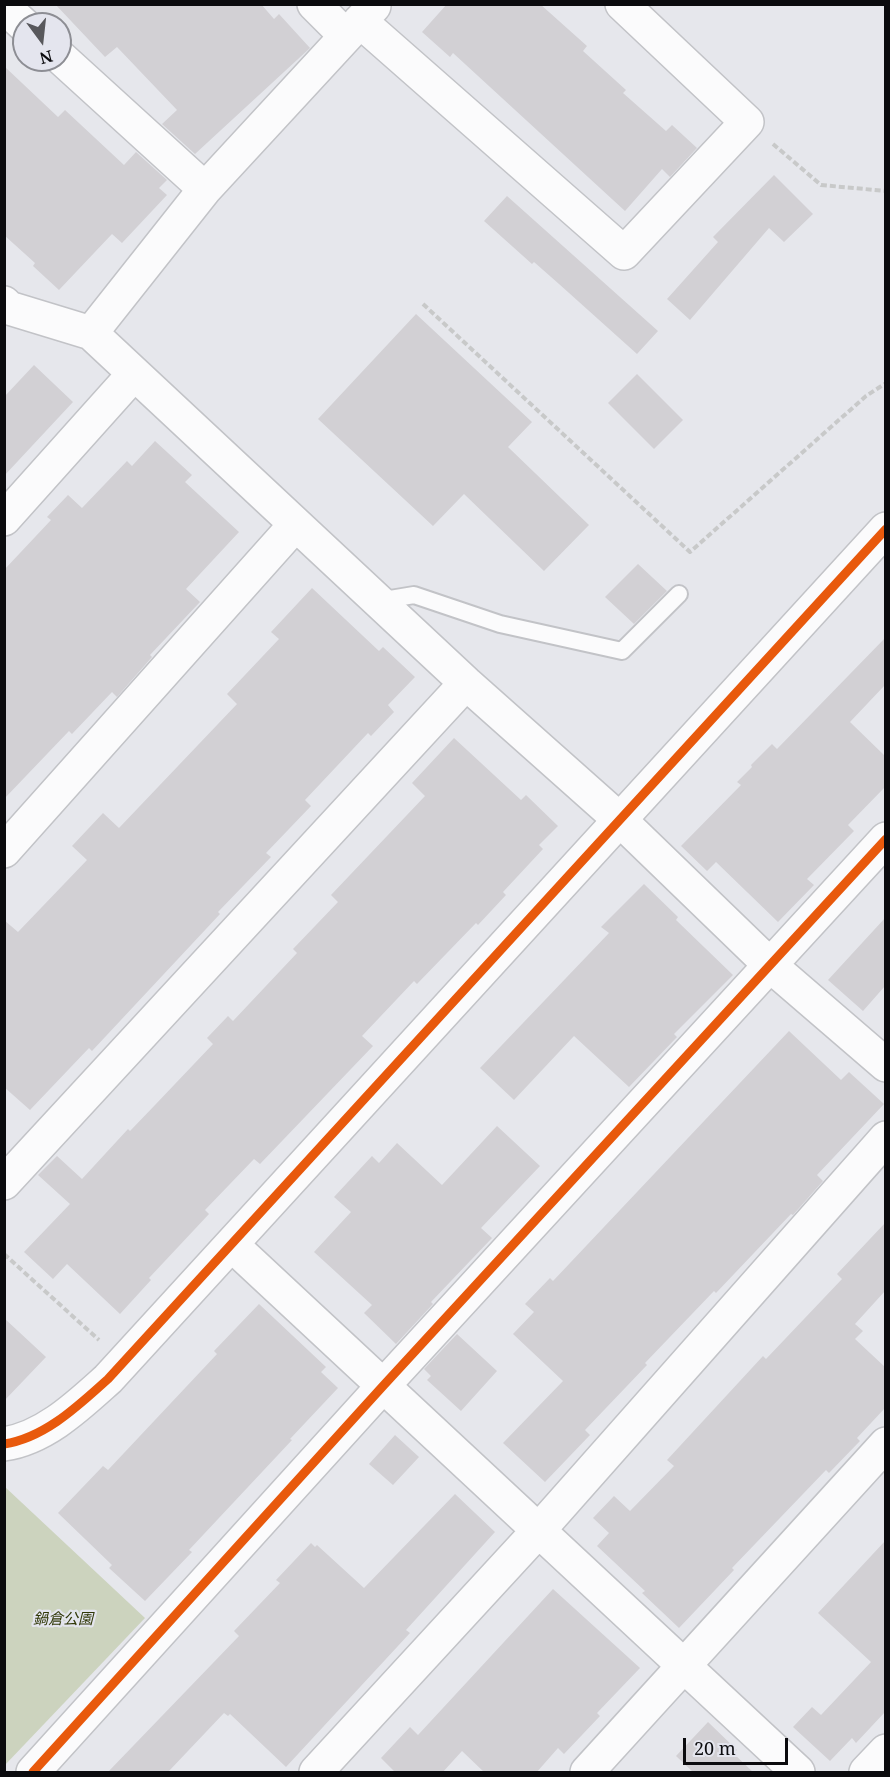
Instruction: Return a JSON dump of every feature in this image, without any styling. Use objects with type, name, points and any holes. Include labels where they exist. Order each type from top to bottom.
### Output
[{"type":"street","points":[[314,4],[361,21],[624,253],[747,122],[622,4]]},
{"type":"street","points":[[91,333],[206,189],[361,21]]},
{"type":"street","points":[[72,68],[206,189]]},
{"type":"street","points":[[6,308],[91,333],[466,683],[620,820],[771,966],[885,1065]]},
{"type":"street","points":[[4,519],[134,375]]},
{"type":"street","points":[[4,851],[295,525]]},
{"type":"street","points":[[4,1444],[38,1432],[69,1413],[108,1379],[885,529]]},
{"type":"street","points":[[4,1183],[466,683]]},
{"type":"street","points":[[33,1773],[383,1386],[771,966],[885,839]]},
{"type":"street","points":[[316,1773],[538,1531],[885,1138]]},
{"type":"street","points":[[232,1245],[798,1773]]},
{"type":"street","points":[[587,1773],[885,1444]]},
{"type":"street","points":[[866,1773],[885,1751]]},
{"type":"lane","points":[[377,601],[414,595],[500,624],[622,651],[679,594]]},
{"type":"path","points":[[747,122],[821,185],[885,190]]},
{"type":"path","points":[[423,304],[690,552],[866,396],[885,383]]},
{"type":"path","points":[[4,1254],[104,1345]]},
{"type":"green space","name":"鍋倉公園","points":[[4,1486],[145,1618],[5,1765],[4,1765]]},
{"type":"building","points":[[55,4],[261,4],[274,19],[279,14],[310,48],[195,154],[162,124],[177,110],[117,47],[105,57],[72,22],[72,12],[63,12]]},
{"type":"building","points":[[447,4],[540,4],[587,46],[583,51],[626,90],[623,93],[666,131],[672,125],[697,148],[670,177],[662,169],[625,211],[453,53],[450,57],[422,32]]},
{"type":"building","points":[[4,66],[58,117],[65,110],[124,165],[136,152],[167,180],[159,188],[167,195],[122,243],[112,234],[59,290],[33,266],[35,263],[4,235]]},
{"type":"building","points":[[774,175],[813,214],[784,242],[769,228],[690,320],[667,299],[718,242],[713,237]]},
{"type":"building","points":[[507,196],[658,331],[637,354],[534,262],[532,264],[484,221]]},
{"type":"building","points":[[416,314],[532,422],[508,447],[589,525],[544,571],[464,494],[433,526],[318,419]]},
{"type":"building","points":[[34,365],[73,402],[4,476],[4,397]]},
{"type":"building","points":[[637,374],[683,420],[654,449],[608,403]]},
{"type":"building","points":[[155,441],[192,475],[185,482],[239,532],[186,589],[200,602],[150,655],[152,657],[117,697],[112,692],[72,734],[69,731],[4,799],[4,570],[51,520],[47,517],[68,495],[82,508],[127,461],[132,466]]},
{"type":"building","points":[[638,564],[667,591],[634,624],[605,597]]},
{"type":"building","points":[[312,588],[379,651],[383,647],[415,677],[388,705],[394,712],[371,736],[368,733],[305,800],[311,806],[266,853],[271,857],[92,1051],[89,1048],[30,1110],[4,1087],[4,920],[18,932],[87,860],[72,846],[103,813],[119,828],[237,704],[227,694],[279,639],[271,632]]},
{"type":"building","points":[[885,638],[885,685],[850,722],[885,756],[885,787],[848,825],[854,831],[807,879],[814,885],[778,922],[716,862],[707,871],[681,846],[741,785],[737,782],[752,767],[751,765],[772,744],[777,749]]},
{"type":"building","points":[[454,738],[521,800],[526,795],[558,826],[539,845],[543,849],[503,892],[506,895],[478,925],[476,923],[417,984],[414,981],[362,1036],[373,1046],[260,1164],[254,1159],[205,1210],[209,1214],[149,1278],[151,1280],[120,1314],[67,1264],[53,1279],[24,1252],[70,1204],[38,1175],[57,1156],[82,1179],[128,1129],[130,1131],[155,1105],[213,1044],[207,1038],[228,1016],[233,1021],[297,953],[293,949],[338,902],[331,895],[425,796],[412,783]]},
{"type":"building","points":[[644,884],[678,917],[676,920],[733,975],[674,1034],[677,1037],[629,1087],[574,1036],[514,1100],[480,1068],[609,933],[601,927]]},
{"type":"building","points":[[885,918],[885,986],[863,1011],[828,980]]},
{"type":"building","points":[[789,1031],[841,1080],[849,1072],[884,1104],[817,1175],[823,1181],[793,1215],[791,1214],[716,1293],[714,1291],[645,1363],[647,1365],[585,1430],[590,1435],[545,1482],[503,1443],[563,1381],[513,1334],[534,1312],[525,1304],[550,1278],[553,1281]]},
{"type":"building","points":[[497,1126],[540,1166],[481,1228],[492,1238],[431,1302],[433,1304],[396,1344],[364,1313],[372,1305],[314,1252],[351,1212],[334,1197],[372,1156],[379,1163],[397,1143],[442,1185]]},
{"type":"building","points":[[885,1223],[885,1291],[855,1324],[863,1331],[855,1339],[885,1367],[885,1408],[857,1438],[860,1441],[829,1473],[826,1470],[732,1568],[734,1570],[679,1628],[642,1593],[645,1591],[597,1546],[609,1533],[593,1518],[614,1496],[630,1511],[674,1466],[667,1460],[763,1356],[766,1359],[842,1279],[837,1274]]},
{"type":"building","points":[[259,1304],[326,1367],[321,1372],[338,1388],[189,1550],[192,1552],[145,1601],[109,1568],[112,1565],[58,1513],[103,1466],[108,1470],[217,1354],[214,1351]]},
{"type":"building","points":[[4,1318],[46,1357],[4,1401]]},
{"type":"building","points":[[457,1334],[497,1371],[461,1411],[427,1380],[431,1376],[424,1369]]},
{"type":"building","points":[[395,1435],[419,1457],[393,1485],[369,1464]]},
{"type":"building","points":[[455,1494],[495,1532],[406,1630],[410,1633],[286,1767],[230,1714],[228,1716],[224,1713],[169,1771],[171,1773],[107,1773],[239,1636],[234,1631],[280,1583],[276,1580],[311,1543],[315,1547],[317,1545],[364,1588]]},
{"type":"building","points":[[885,1541],[885,1712],[856,1743],[852,1738],[830,1761],[793,1727],[812,1707],[821,1715],[871,1662],[818,1613]]},
{"type":"building","points":[[553,1589],[640,1668],[597,1713],[600,1716],[564,1754],[558,1748],[536,1773],[485,1773],[462,1751],[442,1773],[396,1773],[381,1758],[410,1727],[418,1735]]},
{"type":"building","points":[[708,1722],[737,1750],[733,1753],[754,1773],[694,1773],[676,1756]]},
{"type":"cycle path","points":[[4,1444],[19,1441],[47,1428],[108,1379],[886,529]]},
{"type":"cycle path","points":[[33,1772],[383,1386],[886,839]]}]
